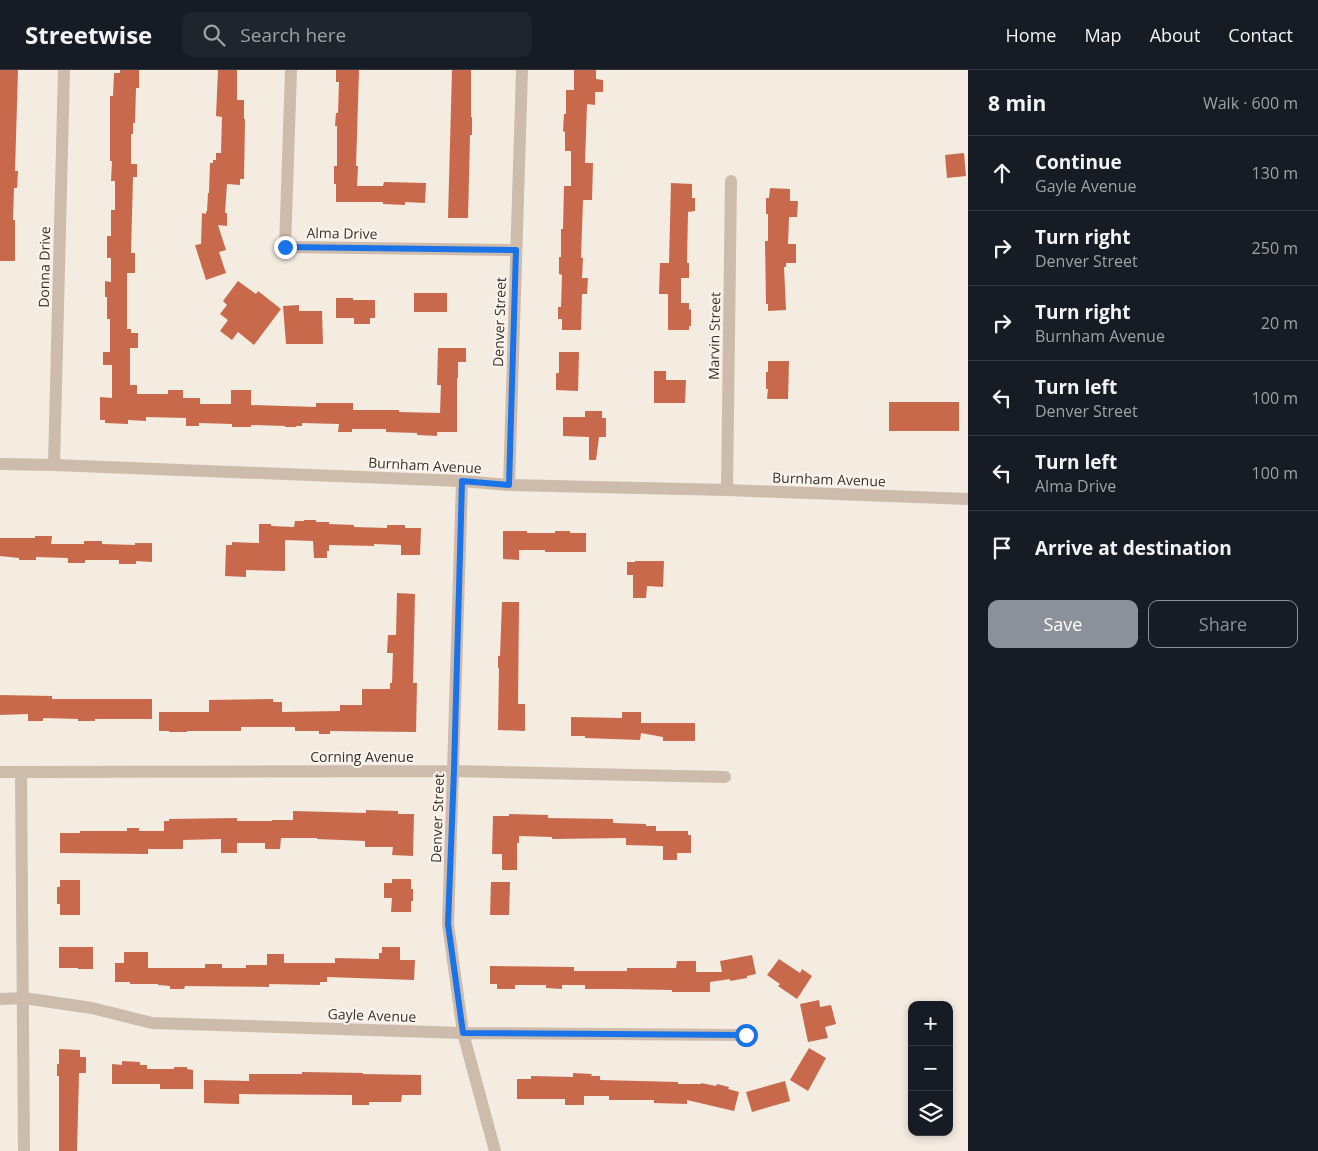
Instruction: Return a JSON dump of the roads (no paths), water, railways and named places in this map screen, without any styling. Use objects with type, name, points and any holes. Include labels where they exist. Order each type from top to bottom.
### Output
[{"type":"street","name":"Donna Drive","points":[[54,465],[64,70]]},
{"type":"street","name":"Alma Drive","points":[[291,70],[285,247],[516,250]]},
{"type":"street","name":"Denver Street","points":[[509,485],[522,70]]},
{"type":"street","name":"Marvin Street","points":[[727,490],[731,181]]},
{"type":"street","name":"Burnham Avenue","points":[[0,464],[462,481],[509,485],[727,490],[968,499]]},
{"type":"street","name":"Denver Street","points":[[462,481],[448,924],[463,1033],[495,1151]]},
{"type":"street","name":"Corning Avenue","points":[[0,772],[454,770],[725,776]]},
{"type":"street","points":[[21,772],[24,1151]]},
{"type":"street","name":"Gayle Avenue","points":[[0,999],[23,998],[92,1008],[152,1023],[463,1033],[746,1035]]}]
